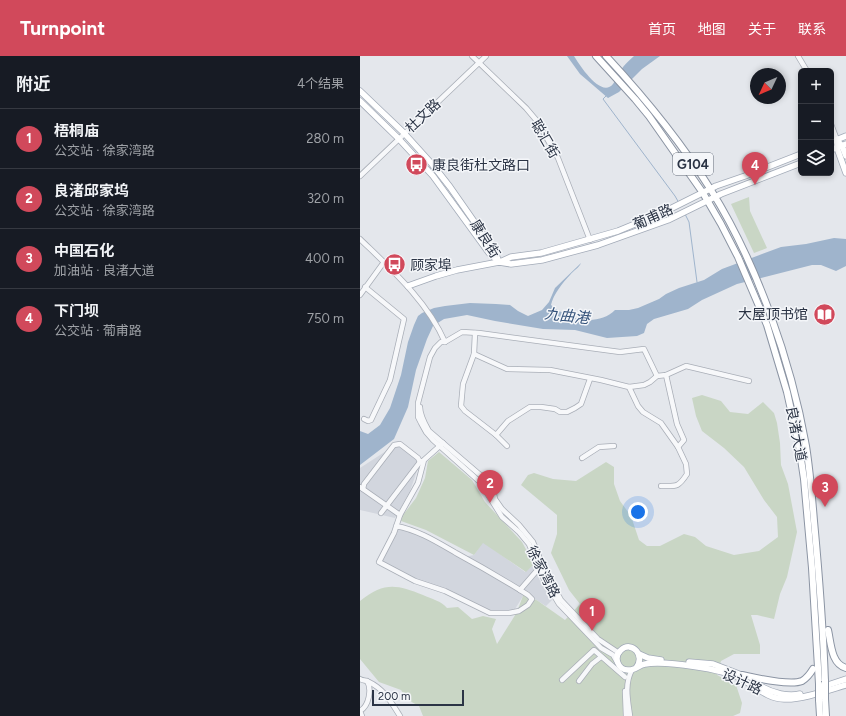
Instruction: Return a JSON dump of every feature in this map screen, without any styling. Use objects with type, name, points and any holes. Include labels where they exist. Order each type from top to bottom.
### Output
[{"type":"highway","name":"G104","points":[[596,56],[649,116],[708,201]]},
{"type":"highway","name":"G104","points":[[606,56],[651,107],[676,140],[715,197]]},
{"type":"highway","name":"良渚大道","points":[[715,197],[735,233],[757,283],[782,350],[806,446],[819,574],[822,683]]},
{"type":"highway","name":"良渚大道","points":[[708,201],[738,257],[767,325],[789,399],[799,446],[805,493],[822,683]]},
{"type":"highway","points":[[828,630],[835,661],[841,667],[846,668]]},
{"type":"highway","points":[[742,675],[791,682],[801,681],[808,677],[813,670]]},
{"type":"highway","name":"G104","points":[[820,716],[822,683]]},
{"type":"highway","name":"G104","points":[[822,699],[826,716]]},
{"type":"main road","name":"康良街","points":[[360,91],[404,133],[432,164],[494,250],[500,262]]},
{"type":"main road","name":"康良街","points":[[360,101],[398,138],[433,176],[489,253],[500,262]]},
{"type":"main road","points":[[834,141],[846,136]]},
{"type":"main road","points":[[839,147],[846,156]]},
{"type":"main road","points":[[839,147],[846,173]]},
{"type":"main road","name":"葡甫路","points":[[500,262],[511,257],[541,253],[618,231],[664,212],[710,189],[798,155]]},
{"type":"main road","name":"葡甫路","points":[[500,262],[511,264],[568,254],[605,243],[668,220],[715,197],[798,164]]},
{"type":"main road","points":[[408,286],[458,270],[500,262]]},
{"type":"main road","points":[[627,647],[634,649],[639,654],[640,662],[634,669],[624,670],[617,662],[619,652],[624,648],[627,647]]},
{"type":"main road","name":"设计路","points":[[639,654],[657,660],[713,664],[742,675],[768,690],[778,693],[795,695],[846,679]]},
{"type":"main road","name":"设计路","points":[[634,669],[644,664],[667,663],[714,670],[736,676],[772,697],[783,699],[797,698],[846,685]]},
{"type":"street","name":"聪汇街","points":[[472,56],[526,108],[537,121],[558,158],[590,240]]},
{"type":"street","name":"杜文路","points":[[360,176],[398,138],[486,56]]},
{"type":"street","points":[[798,56],[805,68]]},
{"type":"street","points":[[360,239],[408,286],[439,328],[445,342]]},
{"type":"street","points":[[360,295],[384,262]]},
{"type":"street","points":[[364,419],[368,421],[371,420],[390,380],[404,318],[365,287]]},
{"type":"street","name":"徐家湾路","points":[[619,652],[598,639],[567,608],[554,590],[529,544],[519,532],[502,517],[482,484],[429,431],[420,411],[420,407],[431,362],[437,350],[445,342],[462,332],[620,352],[644,349],[657,376]]},
{"type":"street","points":[[475,333],[474,354],[463,384],[461,406],[507,446]]},
{"type":"street","points":[[474,354],[506,369],[550,370],[629,387],[644,385],[657,376],[666,375],[686,366],[749,381]]},
{"type":"street","points":[[666,375],[677,424],[684,440],[678,447]]},
{"type":"street","points":[[496,435],[508,421],[530,406],[560,412],[567,412],[575,408],[581,404],[590,379]]},
{"type":"street","points":[[629,387],[638,406],[644,412],[661,423],[678,447],[686,464],[687,474],[681,483],[676,486],[660,486]]},
{"type":"street","points":[[400,515],[361,488],[394,445],[400,444],[422,461]]},
{"type":"street","points":[[381,513],[422,461],[441,444]]},
{"type":"street","name":"徐家湾路","points":[[441,444],[489,480],[492,484],[495,499],[502,509],[533,542],[550,591],[566,612],[601,648],[613,656],[617,662]]},
{"type":"street","points":[[582,458],[599,447],[614,446]]},
{"type":"street","points":[[396,526],[409,529],[426,536],[478,564],[532,599],[528,605],[514,612],[490,613],[445,591],[415,582],[379,562],[394,533],[396,526],[400,515],[418,483],[422,461]]},
{"type":"street","points":[[520,590],[541,567]]},
{"type":"street","points":[[562,680],[594,650],[620,674],[626,677]]},
{"type":"street","points":[[579,681],[592,664],[601,657]]},
{"type":"street","points":[[630,716],[628,678],[634,669]]},
{"type":"street","points":[[624,670],[626,677],[624,691],[626,716]]},
{"type":"street","points":[[360,679],[367,681],[384,692],[400,716]]},
{"type":"street","points":[[362,716],[360,711],[366,707],[369,693],[369,684],[367,681]]},
{"type":"shaded area","points":[[397,444],[420,462],[410,491],[395,518],[360,510],[360,468]]},
{"type":"shaded area","points":[[396,528],[426,536],[463,557],[474,555],[483,542],[525,572],[534,564],[539,579],[552,600],[546,606],[525,593],[515,609],[490,613],[415,581],[379,562]]},
{"type":"green space","points":[[749,197],[750,211],[767,248],[754,253],[731,204]]},
{"type":"green space","points":[[702,395],[721,401],[730,412],[748,414],[763,402],[774,413],[780,443],[781,465],[788,484],[797,532],[787,577],[780,594],[774,619],[751,615],[760,645],[760,654],[734,654],[721,661],[717,675],[736,685],[742,703],[740,713],[733,716],[423,716],[419,706],[408,700],[401,690],[379,682],[360,659],[360,601],[376,590],[398,587],[414,591],[436,600],[447,608],[458,607],[472,619],[483,616],[496,619],[492,629],[497,644],[517,612],[524,593],[565,620],[580,604],[569,590],[551,553],[557,534],[557,515],[521,485],[528,475],[534,473],[553,479],[576,481],[606,462],[614,467],[614,484],[620,501],[631,516],[639,540],[647,546],[660,546],[684,534],[695,537],[706,546],[734,555],[759,551],[778,537],[777,517],[764,500],[744,467],[724,448],[702,431],[696,416],[692,398]]},
{"type":"green space","points":[[439,452],[472,480],[485,502],[522,542],[534,564],[526,572],[483,543],[474,555],[426,530],[401,521],[403,515],[416,498],[425,478],[428,461]]},
{"type":"water","points":[[567,56],[574,56],[585,72],[597,84],[603,87],[608,87],[613,84],[623,67],[634,56],[660,56],[642,69],[619,92],[608,98],[580,74]]},
{"type":"water","name":"九曲港","points":[[834,238],[846,239],[846,266],[836,271],[821,265],[812,265],[737,284],[702,300],[688,309],[654,319],[647,324],[644,333],[637,336],[607,338],[575,330],[543,329],[467,315],[444,319],[433,326],[427,339],[416,370],[408,407],[394,439],[360,465],[360,431],[368,434],[380,425],[390,408],[401,375],[408,342],[418,316],[422,313],[434,308],[470,303],[510,305],[528,316],[542,310],[549,302],[555,288],[581,263],[561,285],[551,305],[574,318],[592,320],[608,315],[615,310],[629,310],[638,308],[679,288],[704,280],[722,269],[781,247],[806,244]]},
{"type":"waterway","points":[[606,96],[603,99],[679,203]]},
{"type":"waterway","points":[[685,214],[689,222],[697,282]]},
{"type":"place","name":"康良街杜文路口","points":[[416,165]]},
{"type":"place","name":"下门坝","points":[[755,185]]},
{"type":"place","name":"顾家埠","points":[[394,265]]},
{"type":"place","name":"大屋顶书馆","points":[[824,314]]},
{"type":"place","name":"良渚邱家坞","points":[[490,503]]},
{"type":"place","name":"中国石化","points":[[825,507]]},
{"type":"place","name":"梧桐庙","points":[[592,631]]}]
